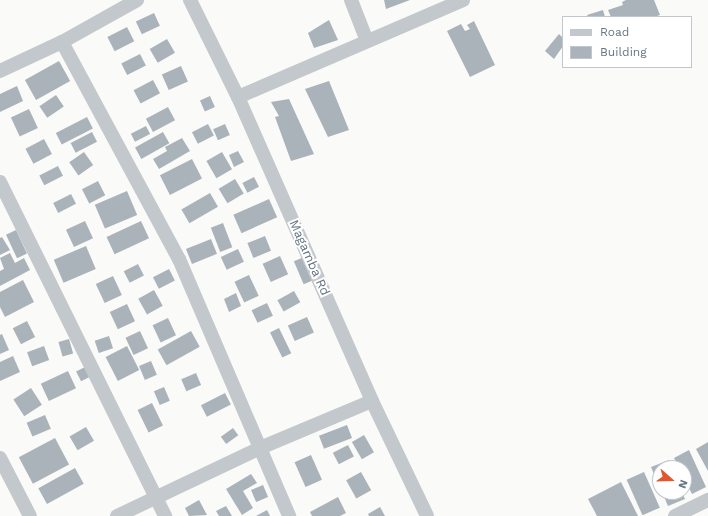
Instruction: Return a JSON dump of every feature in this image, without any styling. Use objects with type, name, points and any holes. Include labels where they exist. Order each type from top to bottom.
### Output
[{"type":"street","points":[[0,71],[62,42],[137,0]]},
{"type":"street","name":"Magamba Rd","points":[[190,0],[238,97],[372,401],[427,516]]},
{"type":"street","points":[[351,0],[367,41]]},
{"type":"street","points":[[238,97],[463,0]]},
{"type":"street","points":[[62,42],[179,259],[289,516]]},
{"type":"street","points":[[0,182],[165,516]]},
{"type":"street","points":[[117,516],[260,448],[372,401]]},
{"type":"street","points":[[0,458],[30,516]]},
{"type":"street","points":[[675,516],[708,500]]},
{"type":"building","points":[[384,0],[410,0],[386,9]]},
{"type":"building","points":[[626,0],[654,0],[660,15],[611,16],[608,10],[623,5],[622,2]]},
{"type":"building","points":[[603,10],[605,16],[588,16]]},
{"type":"building","points":[[154,13],[160,26],[142,34],[136,21]]},
{"type":"building","points":[[329,20],[338,40],[314,48],[308,33]]},
{"type":"building","points":[[474,21],[495,65],[470,77],[447,31],[461,24],[465,31],[470,29],[467,25]]},
{"type":"building","points":[[127,27],[134,41],[115,51],[107,37]]},
{"type":"building","points":[[559,34],[562,37],[562,47],[554,59],[545,51]]},
{"type":"building","points":[[167,39],[175,53],[158,63],[150,49]]},
{"type":"building","points":[[140,54],[146,66],[127,75],[121,64]]},
{"type":"building","points":[[59,61],[70,81],[36,100],[25,80]]},
{"type":"building","points":[[181,66],[188,82],[169,90],[162,75]]},
{"type":"building","points":[[153,80],[160,93],[141,104],[134,90]]},
{"type":"building","points":[[329,81],[349,130],[328,137],[305,89]]},
{"type":"building","points":[[17,86],[23,101],[0,112],[0,94]]},
{"type":"building","points":[[56,95],[64,107],[47,118],[39,106]]},
{"type":"building","points":[[210,96],[215,107],[205,111],[200,100]]},
{"type":"building","points":[[289,99],[314,154],[291,161],[275,117],[279,116],[271,102]]},
{"type":"building","points":[[168,107],[175,120],[153,132],[146,119]]},
{"type":"building","points":[[29,109],[38,128],[20,136],[11,117]]},
{"type":"building","points":[[87,117],[93,129],[62,144],[56,133]]},
{"type":"building","points":[[208,124],[214,136],[198,144],[192,132]]},
{"type":"building","points":[[225,124],[230,135],[218,140],[213,129]]},
{"type":"building","points":[[146,126],[150,134],[135,142],[131,134]]},
{"type":"building","points":[[92,132],[97,142],[76,153],[71,143]]},
{"type":"building","points":[[163,132],[169,143],[141,159],[135,148]]},
{"type":"building","points":[[182,138],[190,151],[159,169],[153,159],[167,151],[165,147]]},
{"type":"building","points":[[44,139],[52,154],[33,164],[25,149]]},
{"type":"building","points":[[238,151],[244,162],[234,167],[229,155]]},
{"type":"building","points":[[84,152],[93,165],[78,175],[69,162]]},
{"type":"building","points":[[222,152],[232,169],[216,178],[206,161]]},
{"type":"building","points":[[192,159],[202,179],[170,195],[160,175]]},
{"type":"building","points":[[58,166],[63,176],[44,185],[39,176]]},
{"type":"building","points":[[254,177],[259,187],[247,193],[242,183]]},
{"type":"building","points":[[235,179],[244,194],[227,203],[219,189]]},
{"type":"building","points":[[98,181],[105,195],[89,203],[82,189]]},
{"type":"building","points":[[127,191],[137,215],[105,229],[95,205]]},
{"type":"building","points":[[210,193],[218,207],[189,223],[181,210]]},
{"type":"building","points":[[71,194],[76,204],[58,213],[53,203]]},
{"type":"building","points":[[269,199],[277,217],[242,233],[233,215]]},
{"type":"building","points":[[85,221],[93,238],[74,247],[66,230]]},
{"type":"building","points":[[141,221],[149,238],[115,254],[107,237]]},
{"type":"building","points":[[223,223],[232,247],[220,252],[211,228]]},
{"type":"building","points":[[16,230],[27,254],[17,258],[6,235]]},
{"type":"building","points":[[265,236],[271,251],[253,258],[247,243]]},
{"type":"building","points":[[2,237],[10,250],[0,255],[0,238]]},
{"type":"building","points":[[211,239],[217,254],[192,264],[186,249]]},
{"type":"building","points":[[86,246],[96,269],[64,283],[54,260]]},
{"type":"building","points":[[238,249],[244,262],[227,270],[221,257]]},
{"type":"building","points":[[10,253],[15,263],[24,258],[30,270],[0,286],[0,271],[4,269],[0,258]]},
{"type":"building","points":[[280,256],[288,274],[271,282],[263,264]]},
{"type":"building","points":[[304,257],[314,280],[304,284],[294,261]]},
{"type":"building","points":[[138,264],[144,276],[130,283],[124,271]]},
{"type":"building","points":[[169,269],[175,281],[159,289],[153,277]]},
{"type":"building","points":[[249,275],[259,296],[244,303],[234,282]]},
{"type":"building","points":[[113,276],[122,295],[105,303],[96,284]]},
{"type":"building","points":[[23,280],[34,302],[5,317],[0,307],[0,292]]},
{"type":"building","points":[[154,290],[163,306],[147,314],[138,299]]},
{"type":"building","points":[[294,291],[300,302],[284,312],[277,300]]},
{"type":"building","points":[[236,293],[241,306],[229,312],[224,299]]},
{"type":"building","points":[[267,303],[273,316],[258,323],[252,310]]},
{"type":"building","points":[[127,304],[135,321],[118,329],[110,312]]},
{"type":"building","points":[[307,317],[314,333],[295,341],[288,326]]},
{"type":"building","points":[[168,318],[176,335],[161,342],[153,325]]},
{"type":"building","points":[[27,321],[35,337],[21,344],[13,328]]},
{"type":"building","points":[[279,328],[291,353],[282,358],[270,332]]},
{"type":"building","points":[[140,331],[148,348],[134,355],[125,338]]},
{"type":"building","points":[[191,331],[200,347],[166,365],[158,349]]},
{"type":"building","points":[[2,334],[9,350],[0,354],[0,335]]},
{"type":"building","points":[[109,336],[113,348],[99,353],[95,341]]},
{"type":"building","points":[[69,339],[73,353],[63,356],[58,342]]},
{"type":"building","points":[[44,346],[49,360],[32,366],[27,352]]},
{"type":"building","points":[[127,346],[139,370],[118,381],[106,357]]},
{"type":"building","points":[[13,356],[20,372],[0,381],[0,362]]},
{"type":"building","points":[[151,361],[157,375],[145,380],[139,366]]},
{"type":"building","points":[[85,367],[90,377],[81,381],[76,372]]},
{"type":"building","points":[[68,371],[76,388],[49,401],[41,384]]},
{"type":"building","points":[[196,373],[201,385],[186,391],[181,379]]},
{"type":"building","points":[[164,387],[170,401],[160,405],[154,391]]},
{"type":"building","points":[[31,388],[42,405],[24,416],[13,399]]},
{"type":"building","points":[[225,393],[231,405],[207,417],[201,405]]},
{"type":"building","points":[[152,403],[163,425],[149,432],[138,410]]},
{"type":"building","points":[[45,415],[51,429],[32,437],[27,423]]},
{"type":"building","points":[[347,425],[352,438],[324,449],[319,436]]},
{"type":"building","points":[[86,427],[94,441],[78,450],[70,437]]},
{"type":"building","points":[[233,428],[238,435],[226,444],[221,437]]},
{"type":"building","points":[[364,435],[374,452],[362,459],[352,442]]},
{"type":"building","points":[[55,438],[69,464],[33,484],[19,457]]},
{"type":"building","points":[[708,442],[708,471],[696,449]]},
{"type":"building","points":[[348,445],[354,457],[339,464],[333,453]]},
{"type":"building","points":[[689,450],[706,487],[692,494],[692,460],[675,460],[674,458]]},
{"type":"building","points":[[311,455],[322,480],[306,487],[295,462]]},
{"type":"building","points":[[75,468],[84,484],[47,504],[38,488]]},
{"type":"building","points":[[361,472],[371,490],[356,499],[346,480]]},
{"type":"building","points":[[644,472],[652,490],[652,500],[656,500],[660,508],[643,515],[627,480]]},
{"type":"building","points":[[251,474],[257,483],[243,491],[253,508],[242,515],[226,489]]},
{"type":"building","points":[[621,482],[638,516],[597,516],[588,499]]},
{"type":"building","points":[[263,485],[268,497],[256,502],[251,490]]},
{"type":"building","points":[[338,497],[346,513],[340,516],[312,516],[310,512]]},
{"type":"building","points":[[199,500],[207,515],[189,516],[185,508]]},
{"type":"building","points":[[665,500],[683,500],[668,506]]},
{"type":"building","points":[[226,506],[232,516],[219,516],[216,511]]},
{"type":"building","points":[[380,507],[385,516],[369,516],[368,514]]},
{"type":"building","points":[[267,510],[270,516],[256,516]]}]
